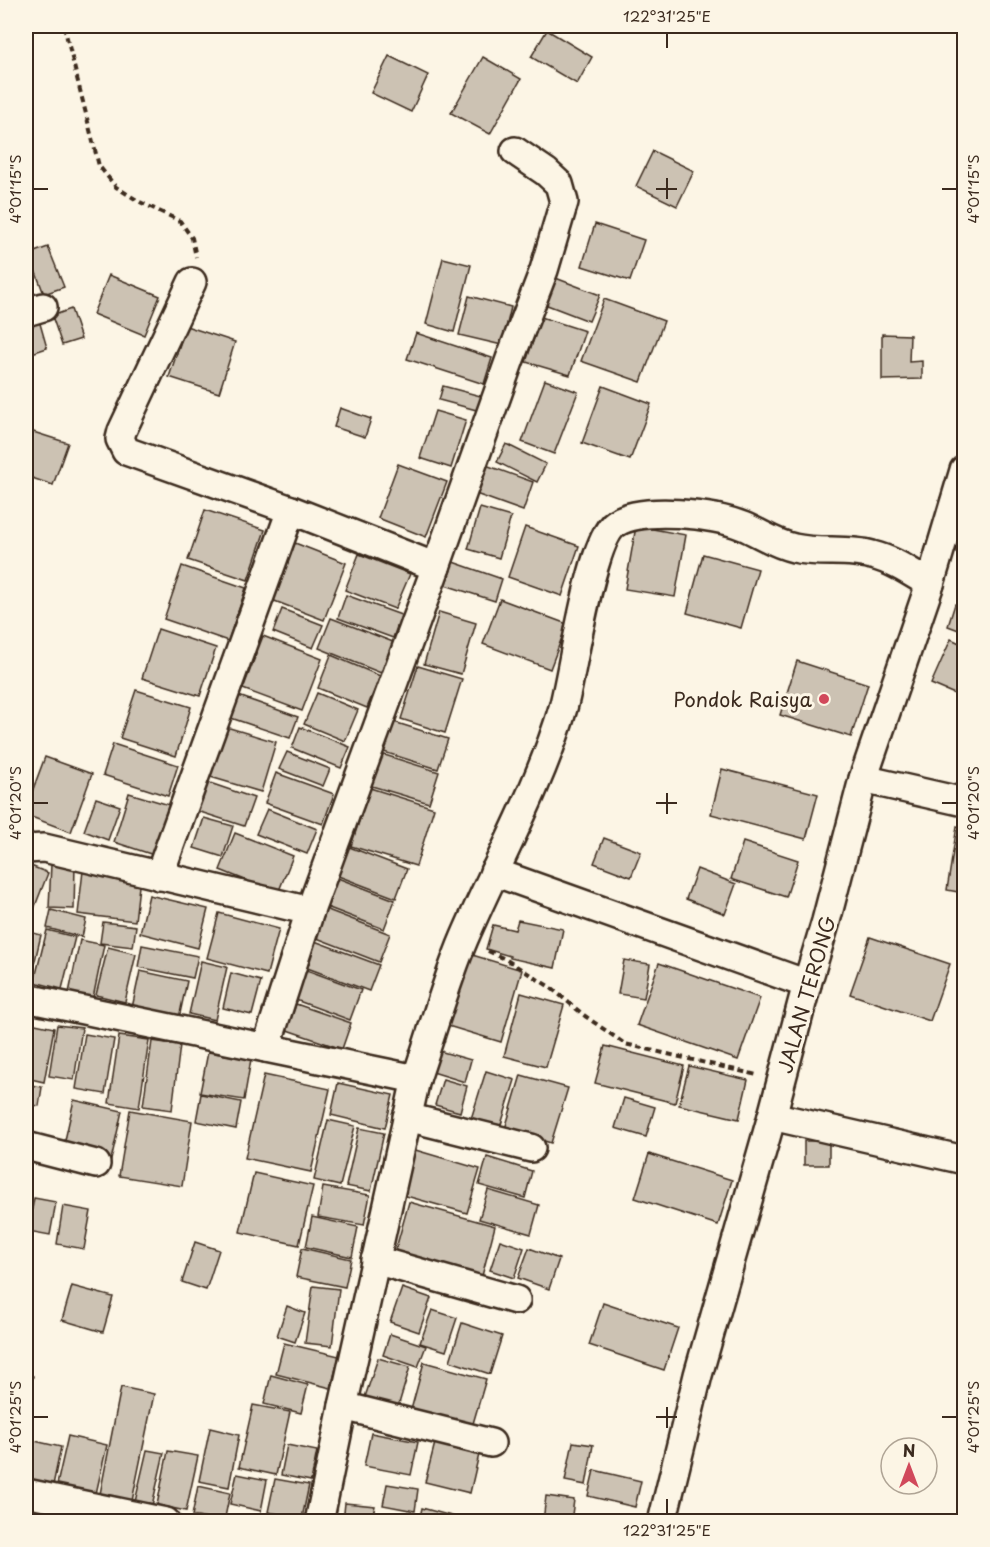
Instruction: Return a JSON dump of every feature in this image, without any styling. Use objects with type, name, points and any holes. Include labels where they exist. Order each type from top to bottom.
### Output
[{"type":"street","points":[[266,1048],[310,911],[544,270],[564,202],[559,184],[546,172],[515,151]]},
{"type":"street","points":[[192,282],[122,432],[120,440],[126,451],[291,510],[436,567]]},
{"type":"street","name":"JALAN TERONG","points":[[662,1521],[698,1375],[826,921],[863,779],[930,584],[964,470]]},
{"type":"street","points":[[159,876],[291,510]]},
{"type":"street","points":[[319,1521],[416,1079],[464,939],[529,802],[563,708],[587,595],[602,540],[614,524],[628,516],[697,514],[742,525],[776,543],[793,548],[872,554],[893,562],[930,584]]},
{"type":"street","points":[[863,779],[964,802]]},
{"type":"street","points":[[26,849],[44,848],[310,911]]},
{"type":"street","points":[[494,872],[807,984]]},
{"type":"street","points":[[26,998],[416,1079]]},
{"type":"street","points":[[772,1116],[964,1160]]},
{"type":"street","points":[[407,1118],[531,1148]]},
{"type":"street","points":[[26,1146],[96,1164]]},
{"type":"street","points":[[375,1260],[516,1300]]},
{"type":"street","points":[[343,1406],[491,1443]]},
{"type":"street","points":[[26,1493],[166,1521]]},
{"type":"path","points":[[64,26],[99,166],[116,187],[140,202],[180,221],[192,238],[196,259],[192,282]]},
{"type":"path","points":[[464,939],[505,959],[550,987],[585,1016],[626,1044],[781,1081]]},
{"type":"building","points":[[547,30],[592,57],[577,84],[531,57]]},
{"type":"building","points":[[389,56],[428,75],[411,112],[371,93]]},
{"type":"building","points":[[483,57],[521,79],[490,134],[451,113]]},
{"type":"building","points":[[653,151],[694,171],[677,206],[636,186]]},
{"type":"building","points":[[595,224],[644,240],[630,281],[582,266]]},
{"type":"building","points":[[48,247],[64,287],[44,294],[29,254]]},
{"type":"building","points":[[443,258],[471,265],[454,332],[426,324]]},
{"type":"building","points":[[109,275],[160,296],[144,335],[93,314]]},
{"type":"building","points":[[553,277],[600,295],[589,321],[542,303]]},
{"type":"building","points":[[469,296],[511,307],[502,345],[459,335]]},
{"type":"building","points":[[604,299],[664,321],[641,382],[581,361]]},
{"type":"building","points":[[71,309],[81,339],[62,345],[52,316]]},
{"type":"building","points":[[541,317],[585,331],[570,375],[526,362]]},
{"type":"building","points":[[39,320],[47,348],[26,355],[26,324]]},
{"type":"building","points":[[186,326],[235,342],[219,393],[169,377]]},
{"type":"building","points":[[416,333],[492,358],[484,384],[407,359]]},
{"type":"building","points":[[882,334],[910,335],[909,362],[922,361],[922,379],[882,380]]},
{"type":"building","points":[[545,380],[578,392],[554,454],[522,442]]},
{"type":"building","points":[[443,386],[488,398],[484,412],[439,400]]},
{"type":"building","points":[[603,386],[651,404],[630,460],[582,443]]},
{"type":"building","points":[[340,408],[371,419],[365,437],[334,427]]},
{"type":"building","points":[[435,411],[466,420],[451,468],[420,458]]},
{"type":"building","points":[[27,430],[68,443],[53,485],[26,476]]},
{"type":"building","points":[[506,444],[546,464],[537,482],[497,462]]},
{"type":"building","points":[[398,464],[447,482],[426,537],[378,518]]},
{"type":"building","points":[[483,464],[533,482],[523,511],[473,493]]},
{"type":"building","points":[[480,508],[511,517],[499,558],[468,549]]},
{"type":"building","points":[[205,510],[265,530],[248,580],[188,560]]},
{"type":"building","points":[[636,526],[686,535],[675,597],[625,589]]},
{"type":"building","points":[[525,527],[579,546],[562,596],[508,577]]},
{"type":"building","points":[[964,530],[964,546],[960,544]]},
{"type":"building","points":[[295,543],[346,563],[324,620],[272,600]]},
{"type":"building","points":[[359,554],[410,574],[395,609],[345,590]]},
{"type":"building","points":[[703,554],[758,569],[741,628],[687,613]]},
{"type":"building","points":[[453,562],[502,579],[495,601],[445,585]]},
{"type":"building","points":[[182,566],[246,588],[228,641],[164,619]]},
{"type":"building","points":[[346,595],[401,615],[393,638],[338,618]]},
{"type":"building","points":[[500,599],[567,624],[550,669],[483,644]]},
{"type":"building","points":[[955,604],[964,608],[964,632],[948,626]]},
{"type":"building","points":[[282,609],[323,625],[313,648],[273,632]]},
{"type":"building","points":[[439,612],[476,623],[461,674],[424,664]]},
{"type":"building","points":[[331,618],[393,642],[381,673],[319,648]]},
{"type":"building","points":[[158,629],[216,648],[200,696],[142,678]]},
{"type":"building","points":[[263,636],[322,659],[302,711],[243,689]]},
{"type":"building","points":[[951,639],[964,645],[964,698],[931,684]]},
{"type":"building","points":[[331,655],[380,676],[367,708],[318,688]]},
{"type":"building","name":"Pondok Raisya","points":[[797,661],[868,684],[851,737],[780,715]]},
{"type":"building","points":[[418,666],[462,679],[445,733],[401,719]]},
{"type":"building","points":[[136,690],[191,707],[176,756],[120,738]]},
{"type":"building","points":[[317,693],[358,710],[345,741],[304,724]]},
{"type":"building","points":[[236,695],[298,717],[290,738],[228,717]]},
{"type":"building","points":[[394,722],[448,739],[438,769],[384,752]]},
{"type":"building","points":[[223,726],[276,742],[261,792],[207,776]]},
{"type":"building","points":[[300,727],[350,747],[341,768],[292,748]]},
{"type":"building","points":[[113,744],[178,765],[168,796],[103,775]]},
{"type":"building","points":[[287,752],[330,769],[323,786],[279,769]]},
{"type":"building","points":[[375,752],[439,772],[429,803],[365,784]]},
{"type":"building","points":[[45,757],[92,774],[71,832],[26,815],[26,808]]},
{"type":"building","points":[[722,769],[818,794],[806,839],[711,814]]},
{"type":"building","points":[[276,773],[334,794],[323,824],[265,803]]},
{"type":"building","points":[[204,781],[254,798],[244,826],[194,810]]},
{"type":"building","points":[[370,788],[434,808],[416,866],[351,846]]},
{"type":"building","points":[[129,793],[176,807],[160,857],[114,842]]},
{"type":"building","points":[[96,798],[120,806],[108,840],[84,831]]},
{"type":"building","points":[[267,809],[317,829],[307,854],[256,834]]},
{"type":"building","points":[[204,818],[233,826],[223,857],[194,848]]},
{"type":"building","points":[[957,826],[964,828],[964,893],[947,890]]},
{"type":"building","points":[[235,833],[293,856],[278,893],[220,870]]},
{"type":"building","points":[[604,838],[641,852],[631,877],[594,863]]},
{"type":"building","points":[[743,842],[798,860],[786,897],[731,879]]},
{"type":"building","points":[[344,845],[407,869],[396,898],[333,874]]},
{"type":"building","points":[[26,864],[48,873],[30,919],[26,917]]},
{"type":"building","points":[[51,864],[75,865],[74,909],[49,908]]},
{"type":"building","points":[[697,869],[736,884],[725,914],[686,899]]},
{"type":"building","points":[[83,871],[140,877],[135,921],[78,914]]},
{"type":"building","points":[[335,877],[395,900],[384,929],[324,906]]},
{"type":"building","points":[[149,895],[208,909],[198,948],[140,933]]},
{"type":"building","points":[[320,907],[390,934],[379,962],[309,935]]},
{"type":"building","points":[[51,910],[86,919],[82,937],[47,928]]},
{"type":"building","points":[[219,913],[279,929],[267,974],[207,958]]},
{"type":"building","points":[[518,920],[563,929],[555,968],[510,958],[510,956],[486,949],[493,925],[515,930]]},
{"type":"building","points":[[103,922],[136,926],[133,947],[100,943]]},
{"type":"building","points":[[47,930],[75,937],[62,989],[34,982]]},
{"type":"building","points":[[26,931],[41,935],[30,982],[26,981]]},
{"type":"building","points":[[870,937],[950,964],[930,1021],[850,994]]},
{"type":"building","points":[[80,940],[104,945],[93,998],[69,993]]},
{"type":"building","points":[[312,940],[379,965],[369,991],[302,966]]},
{"type":"building","points":[[142,945],[198,956],[193,978],[138,967]]},
{"type":"building","points":[[108,947],[136,954],[125,1002],[96,995]]},
{"type":"building","points":[[469,954],[522,970],[501,1042],[448,1026]]},
{"type":"building","points":[[624,960],[650,964],[644,998],[618,994]]},
{"type":"building","points":[[201,961],[227,967],[215,1020],[189,1014]]},
{"type":"building","points":[[659,963],[760,998],[738,1060],[637,1025]]},
{"type":"building","points":[[304,969],[361,990],[350,1020],[293,999]]},
{"type":"building","points":[[140,971],[187,981],[179,1018],[132,1008]]},
{"type":"building","points":[[231,973],[261,981],[252,1015],[223,1008]]},
{"type":"building","points":[[521,993],[564,1005],[546,1067],[504,1056]]},
{"type":"building","points":[[296,1004],[351,1023],[342,1049],[287,1030]]},
{"type":"building","points":[[26,1022],[54,1028],[44,1082],[26,1078]]},
{"type":"building","points":[[57,1025],[82,1028],[74,1080],[49,1076]]},
{"type":"building","points":[[85,1034],[114,1039],[105,1094],[76,1089]]},
{"type":"building","points":[[119,1036],[149,1040],[139,1108],[109,1103]]},
{"type":"building","points":[[152,1041],[180,1045],[172,1110],[143,1106]]},
{"type":"building","points":[[605,1046],[684,1066],[675,1103],[595,1083]]},
{"type":"building","points":[[432,1049],[471,1060],[465,1082],[426,1070]]},
{"type":"building","points":[[208,1052],[251,1059],[244,1100],[200,1093]]},
{"type":"building","points":[[689,1066],[748,1080],[739,1119],[679,1105]]},
{"type":"building","points":[[486,1071],[515,1080],[499,1131],[470,1122]]},
{"type":"building","points":[[264,1075],[330,1089],[311,1172],[245,1158]]},
{"type":"building","points":[[521,1075],[568,1088],[551,1143],[505,1129]]},
{"type":"building","points":[[443,1079],[467,1086],[460,1112],[435,1105]]},
{"type":"building","points":[[338,1083],[393,1095],[385,1128],[331,1115]]},
{"type":"building","points":[[26,1084],[42,1087],[39,1106],[26,1104]]},
{"type":"building","points":[[201,1094],[241,1102],[236,1129],[196,1121]]},
{"type":"building","points":[[624,1098],[655,1107],[646,1137],[615,1128]]},
{"type":"building","points":[[74,1100],[122,1111],[111,1160],[63,1149]]},
{"type":"building","points":[[130,1110],[192,1121],[182,1186],[119,1176]]},
{"type":"building","points":[[328,1120],[355,1126],[340,1186],[314,1180]]},
{"type":"building","points":[[359,1128],[384,1133],[371,1191],[346,1186]]},
{"type":"building","points":[[804,1141],[829,1141],[829,1165],[804,1165]]},
{"type":"building","points":[[412,1149],[480,1169],[467,1213],[399,1194]]},
{"type":"building","points":[[649,1154],[732,1180],[718,1225],[635,1198]]},
{"type":"building","points":[[487,1157],[532,1171],[525,1198],[479,1185]]},
{"type":"building","points":[[254,1173],[313,1186],[299,1245],[240,1232]]},
{"type":"building","points":[[323,1187],[370,1195],[364,1225],[318,1217]]},
{"type":"building","points":[[488,1190],[539,1205],[531,1234],[479,1219]]},
{"type":"building","points":[[34,1198],[56,1202],[50,1235],[28,1231]]},
{"type":"building","points":[[409,1202],[495,1226],[482,1276],[395,1252]]},
{"type":"building","points":[[63,1206],[91,1211],[84,1249],[57,1244]]},
{"type":"building","points":[[312,1217],[358,1227],[352,1257],[306,1247]]},
{"type":"building","points":[[500,1240],[524,1248],[514,1278],[490,1270]]},
{"type":"building","points":[[195,1242],[219,1250],[206,1290],[182,1282]]},
{"type":"building","points":[[302,1248],[351,1259],[345,1287],[296,1277]]},
{"type":"building","points":[[529,1248],[559,1259],[549,1289],[518,1278]]},
{"type":"building","points":[[72,1286],[113,1297],[103,1332],[62,1320]]},
{"type":"building","points":[[313,1286],[339,1289],[332,1346],[305,1343]]},
{"type":"building","points":[[402,1288],[431,1298],[419,1332],[390,1322]]},
{"type":"building","points":[[603,1303],[678,1328],[664,1370],[589,1345]]},
{"type":"building","points":[[287,1306],[305,1313],[295,1342],[277,1336]]},
{"type":"building","points":[[432,1310],[457,1318],[446,1351],[420,1343]]},
{"type":"building","points":[[462,1323],[502,1336],[490,1374],[450,1361]]},
{"type":"building","points":[[390,1334],[426,1346],[418,1367],[383,1355]]},
{"type":"building","points":[[284,1343],[339,1356],[331,1388],[276,1374]]},
{"type":"building","points":[[378,1358],[410,1367],[398,1407],[365,1397]]},
{"type":"building","points":[[424,1362],[486,1379],[472,1427],[411,1410]]},
{"type":"building","points":[[26,1374],[33,1376],[26,1406]]},
{"type":"building","points":[[271,1375],[308,1385],[301,1413],[264,1404]]},
{"type":"building","points":[[121,1387],[154,1394],[132,1501],[100,1494]]},
{"type":"building","points":[[253,1405],[290,1412],[276,1475],[239,1467]]},
{"type":"building","points":[[210,1428],[239,1435],[229,1487],[199,1481]]},
{"type":"building","points":[[371,1433],[418,1442],[411,1475],[364,1466]]},
{"type":"building","points":[[68,1436],[107,1445],[95,1498],[56,1489]]},
{"type":"building","points":[[26,1439],[61,1447],[53,1485],[26,1479]]},
{"type":"building","points":[[436,1439],[480,1450],[470,1493],[425,1482]]},
{"type":"building","points":[[573,1442],[593,1445],[586,1485],[565,1481]]},
{"type":"building","points":[[287,1445],[317,1451],[311,1481],[281,1475]]},
{"type":"building","points":[[147,1450],[164,1453],[151,1510],[134,1506]]},
{"type":"building","points":[[168,1451],[198,1456],[186,1511],[157,1505]]},
{"type":"building","points":[[594,1470],[641,1481],[635,1507],[588,1496]]},
{"type":"building","points":[[237,1474],[267,1480],[261,1511],[230,1504]]},
{"type":"building","points":[[275,1479],[309,1485],[302,1518],[268,1512]]},
{"type":"building","points":[[387,1484],[418,1489],[415,1511],[383,1505]]},
{"type":"building","points":[[198,1486],[230,1493],[224,1522],[192,1516]]},
{"type":"building","points":[[546,1496],[574,1500],[571,1522],[543,1522]]},
{"type":"building","points":[[345,1503],[375,1506],[371,1522],[343,1522]]},
{"type":"building","points":[[422,1508],[470,1521],[470,1522],[419,1522]]},
{"type":"place","name":"Pondok Raisya","points":[[824,699]]}]
